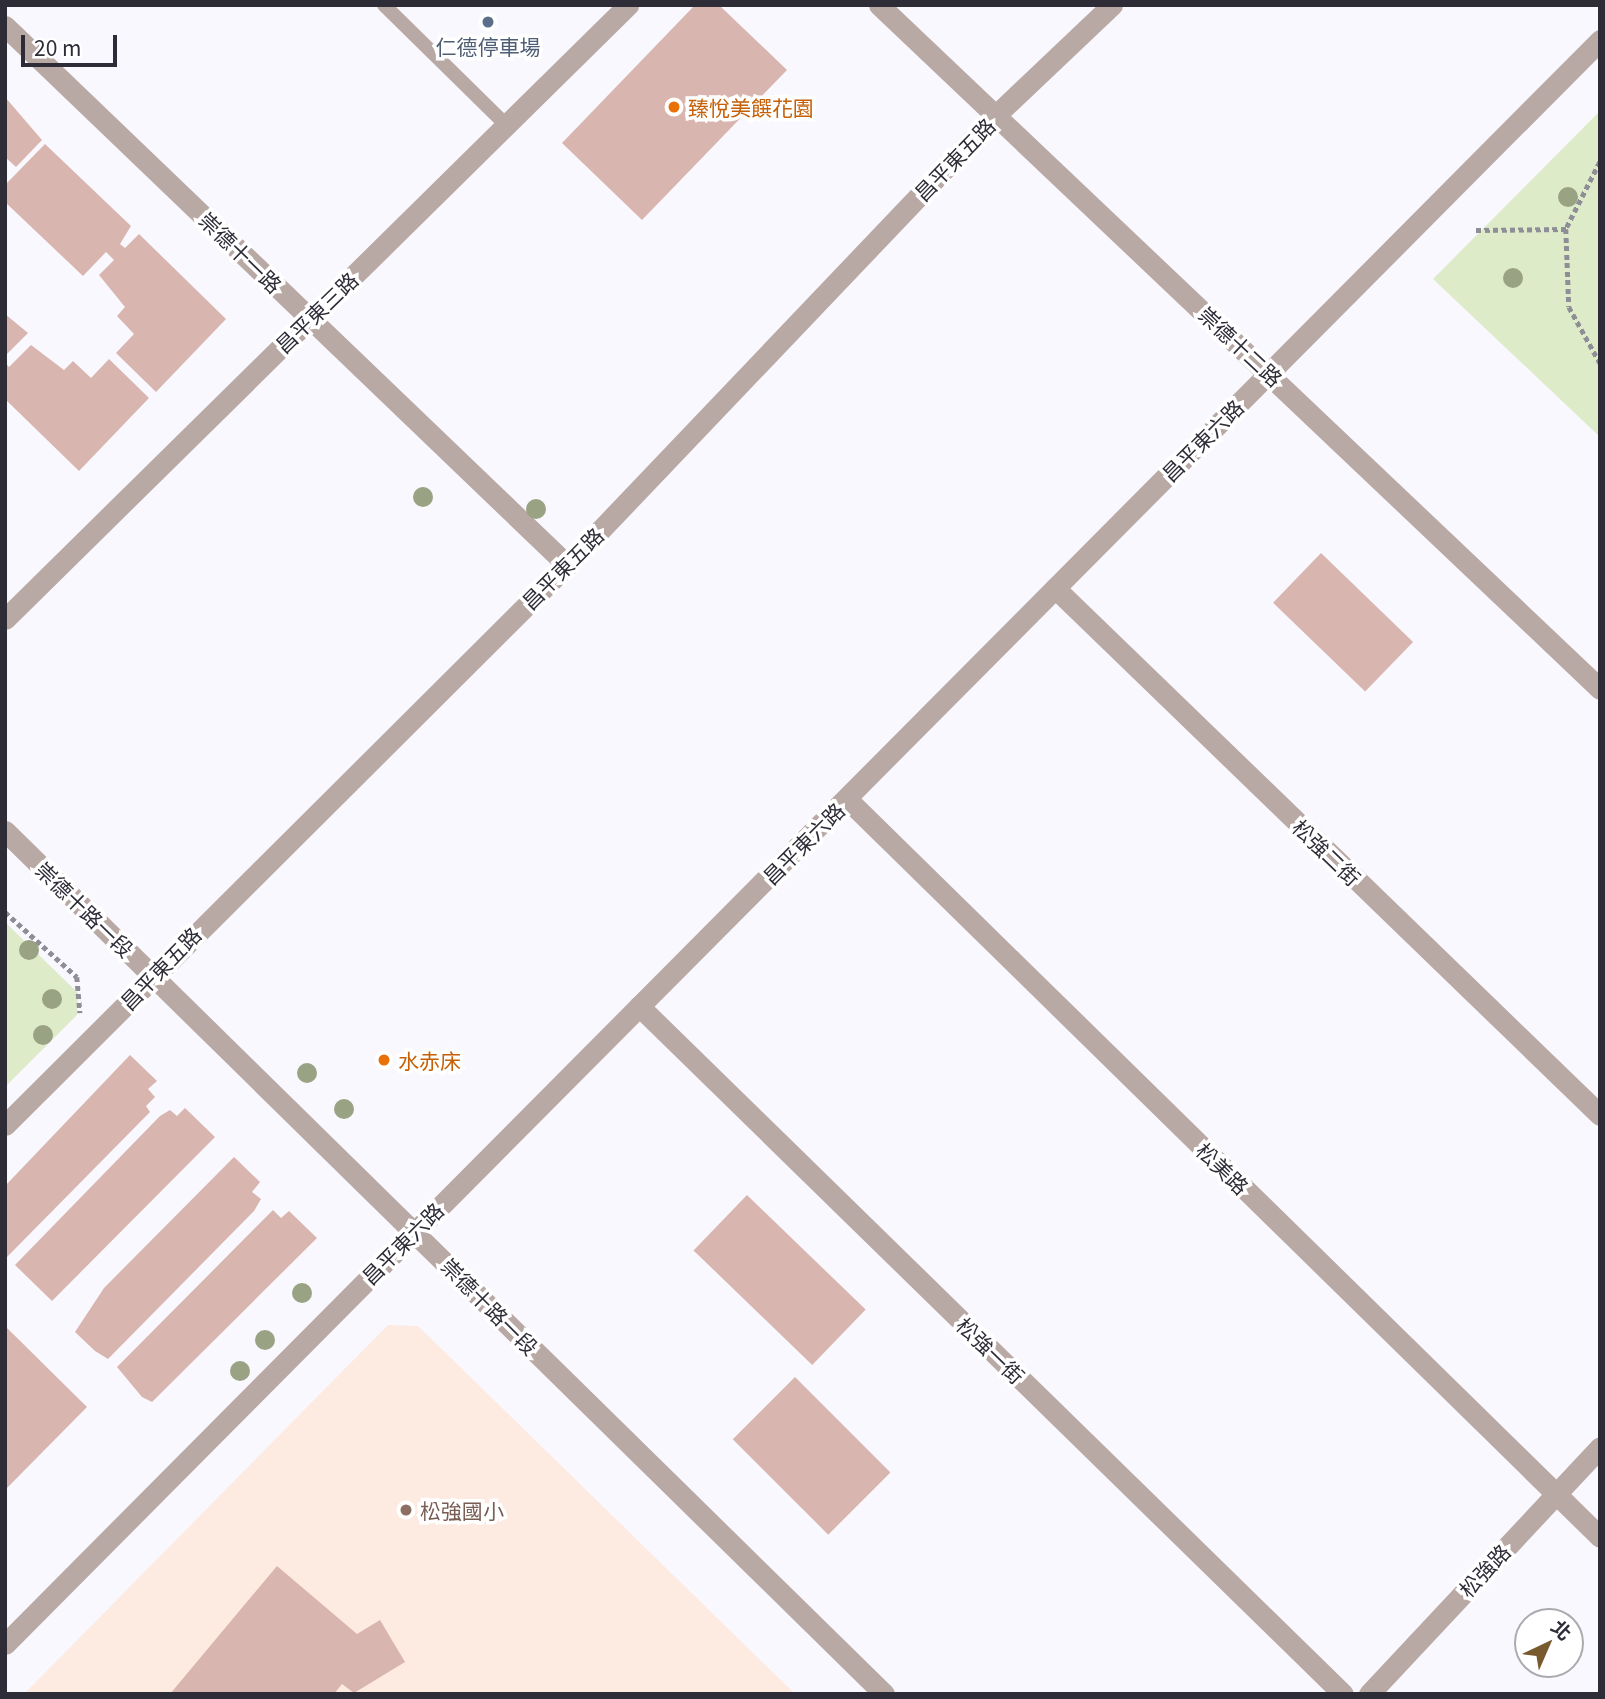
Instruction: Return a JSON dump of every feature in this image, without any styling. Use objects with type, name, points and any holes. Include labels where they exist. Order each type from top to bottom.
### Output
[{"type":"street","name":"昌平東三路","points":[[5,619],[628,5]]},
{"type":"street","name":"崇德十二路","points":[[879,5],[1270,372],[1600,689]]},
{"type":"street","name":"昌平東五路","points":[[5,1125],[567,565],[996,115],[1112,5]]},
{"type":"street","name":"崇德十一路","points":[[5,26],[567,565]]},
{"type":"street","name":"昌平東六路","points":[[5,1644],[1600,40]]},
{"type":"street","name":"松強二街","points":[[1055,588],[1600,1115]]},
{"type":"street","name":"松美路","points":[[847,799],[1600,1537]]},
{"type":"street","name":"崇德十路一段","points":[[5,831],[884,1694]]},
{"type":"street","name":"松強一街","points":[[639,1006],[1343,1694]]},
{"type":"street","name":"松強路","points":[[1369,1694],[1600,1447]]},
{"type":"lane","points":[[384,5],[507,126]]},
{"type":"path","points":[[1600,162],[1566,229],[1569,307],[1600,363]]},
{"type":"path","points":[[1476,230],[1566,229]]},
{"type":"path","points":[[5,912],[77,977]]},
{"type":"shaded area","name":"松強國小","points":[[388,1325],[418,1326],[795,1694],[24,1694]]},
{"type":"green space","points":[[1600,111],[1600,437],[1433,279]]},
{"type":"green space","points":[[5,922],[78,993],[77,1015],[5,1087]]},
{"type":"building","name":"臻悅美饌花園","points":[[695,5],[719,5],[787,70],[642,220],[562,143]]},
{"type":"building","points":[[5,97],[42,140],[16,167],[5,157]]},
{"type":"building","points":[[45,144],[131,226],[120,244],[125,248],[139,234],[226,319],[156,392],[116,353],[134,334],[117,316],[125,307],[99,275],[114,260],[106,252],[83,276],[5,202],[5,185]]},
{"type":"building","points":[[5,314],[28,333],[5,356]]},
{"type":"building","points":[[31,345],[64,370],[73,361],[91,378],[109,359],[149,398],[79,471],[5,399],[5,363],[9,367]]},
{"type":"building","points":[[1321,553],[1413,642],[1365,692],[1273,603]]},
{"type":"building","points":[[130,1055],[157,1081],[148,1089],[155,1097],[146,1106],[150,1112],[7,1257],[5,1186]]},
{"type":"building","points":[[185,1108],[215,1137],[52,1301],[15,1265],[160,1116],[170,1110],[177,1116]]},
{"type":"building","points":[[234,1157],[260,1182],[252,1192],[261,1199],[254,1211],[108,1359],[95,1351],[75,1332],[104,1288]]},
{"type":"building","points":[[747,1195],[866,1310],[812,1365],[694,1250]]},
{"type":"building","points":[[273,1210],[281,1218],[289,1211],[317,1238],[152,1402],[142,1397],[117,1367]]},
{"type":"building","points":[[5,1326],[87,1407],[5,1490]]},
{"type":"building","points":[[795,1377],[890,1472],[828,1535],[733,1439]]},
{"type":"building","points":[[277,1566],[357,1634],[380,1620],[405,1662],[354,1693],[342,1684],[334,1694],[170,1694]]},
{"type":"place","name":"仁德停車場","points":[[488,22]]},
{"type":"place","name":"臻悅美饌花園","points":[[674,107]]},
{"type":"place","name":"水赤床","points":[[384,1060]]},
{"type":"place","name":"松強國小","points":[[406,1510]]}]
